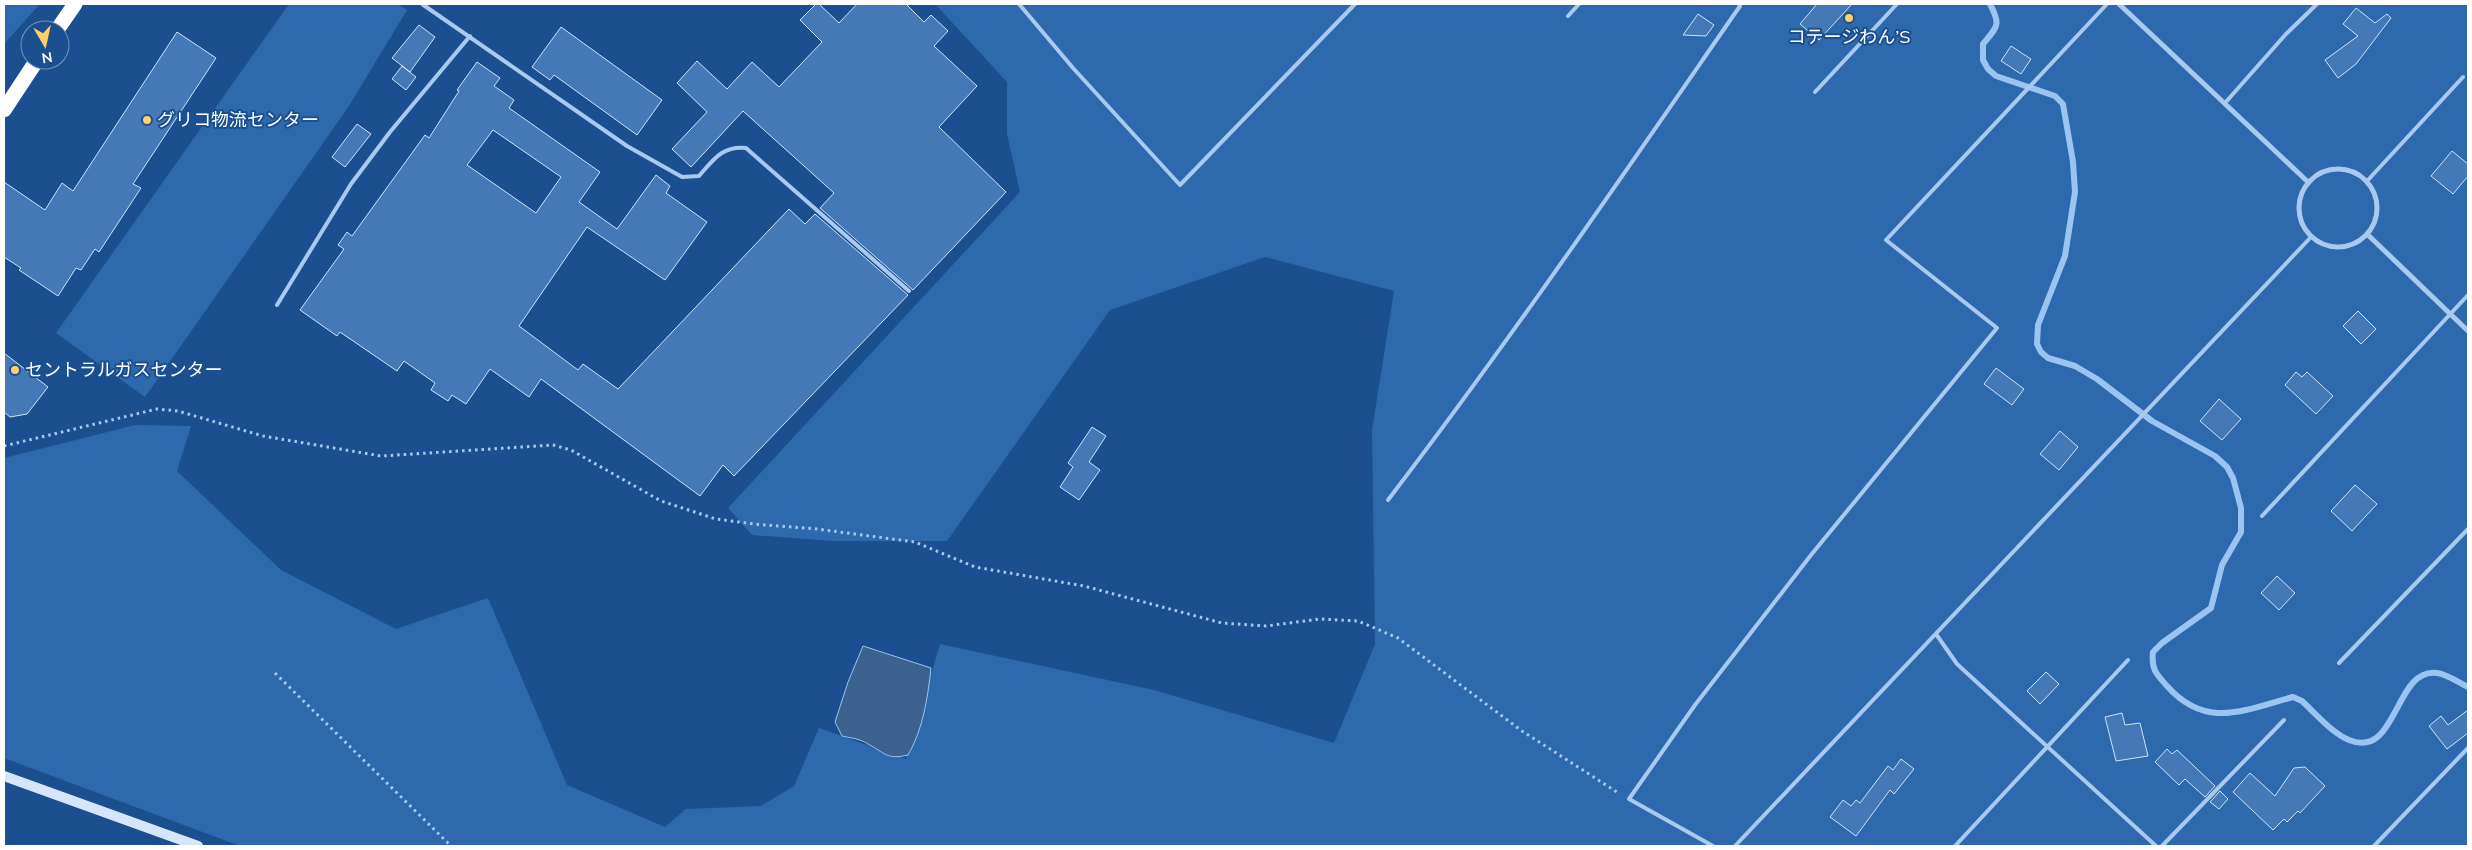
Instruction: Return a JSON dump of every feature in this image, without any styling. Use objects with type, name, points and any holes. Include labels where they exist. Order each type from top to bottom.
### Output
[{"type":"highway","points":[[64,20],[75,4]]},
{"type":"highway","points":[[4,110],[30,70]]},
{"type":"street","points":[[2118,4],[2308,182]]},
{"type":"street","points":[[2331,169],[2344,169],[2368,180],[2375,194],[2376,220],[2359,242],[2335,247],[2322,244],[2311,237],[2299,217],[2298,204],[2301,192],[2308,182],[2318,174],[2331,169]]},
{"type":"street","points":[[2367,234],[2468,331]]},
{"type":"street","points":[[4,776],[198,846]]},
{"type":"lane","points":[[422,4],[627,146],[682,177],[699,176],[717,156],[732,147],[746,148],[909,291]]},
{"type":"lane","points":[[1019,4],[1073,68],[1180,185],[1355,4]]},
{"type":"lane","points":[[1568,16],[1580,4]]},
{"type":"lane","points":[[1388,500],[1462,403],[1573,247],[1740,6],[1739,4]]},
{"type":"lane","points":[[1815,92],[1896,4]]},
{"type":"lane","points":[[1713,846],[1629,800],[1695,705],[1811,555],[1997,328],[1886,240],[2107,4]]},
{"type":"lane","points":[[2225,103],[2286,34],[2317,4]]},
{"type":"lane","points":[[277,305],[352,184],[390,132],[470,36]]},
{"type":"lane","points":[[2368,180],[2463,77]]},
{"type":"lane","points":[[1735,846],[2311,237]]},
{"type":"lane","points":[[2262,516],[2468,295]]},
{"type":"lane","points":[[2339,663],[2468,529]]},
{"type":"lane","points":[[1936,634],[1957,664],[2156,846]]},
{"type":"lane","points":[[1955,846],[2128,660]]},
{"type":"lane","points":[[2162,846],[2284,720]]},
{"type":"lane","points":[[2374,846],[2468,748]]},
{"type":"path","points":[[4,446],[157,409],[178,411],[263,436],[381,456],[553,445],[571,450],[661,501],[716,519],[754,524],[816,528],[915,542],[975,568],[1084,586],[1222,623],[1266,626],[1320,619],[1358,621],[1398,638],[1522,731],[1629,800]]},
{"type":"path","points":[[275,673],[451,846]]},
{"type":"shaded area","points":[[4,4],[40,4],[26,20],[20,20],[20,26],[4,44]]},
{"type":"shaded area","points":[[289,4],[398,4],[407,10],[349,106],[145,397],[56,333]]},
{"type":"shaded area","points":[[935,4],[2468,4],[2468,846],[240,846],[4,758],[4,458],[135,425],[191,426],[177,471],[281,570],[396,629],[488,598],[567,785],[665,827],[686,809],[761,806],[794,786],[819,728],[906,759],[940,644],[1154,690],[1334,743],[1375,644],[1372,430],[1394,291],[1265,257],[1110,310],[947,541],[833,541],[752,535],[728,508],[1020,192],[1007,134],[1007,82]]},
{"type":"shaded area","points":[[863,646],[931,668],[921,724],[908,755],[891,756],[862,741],[842,736],[835,722],[848,682]]},
{"type":"building","points":[[816,4],[819,4],[839,23],[857,4],[906,4],[924,22],[931,15],[948,31],[934,46],[977,86],[939,127],[1006,192],[913,290],[820,208],[834,193],[743,111],[691,167],[672,149],[707,112],[677,83],[697,61],[727,89],[752,62],[779,87],[822,42],[800,20]]},
{"type":"building","points":[[1817,4],[1852,4],[1819,40],[1800,24]]},
{"type":"building","points":[[2356,8],[2375,23],[2387,14],[2391,18],[2356,64],[2338,78],[2325,60],[2358,36],[2343,24]]},
{"type":"building","points":[[1698,14],[1714,25],[1706,36],[1683,35]]},
{"type":"building","points":[[419,25],[435,37],[410,72],[392,58]]},
{"type":"building","points":[[561,27],[662,100],[637,135],[554,75],[550,80],[532,67]]},
{"type":"building","name":"グリコ物流センター","points":[[177,32],[216,58],[133,184],[141,188],[99,252],[95,249],[81,270],[76,268],[58,296],[19,270],[21,268],[4,257],[4,182],[45,210],[62,183],[73,191]]},
{"type":"building","points":[[2011,46],[2031,59],[2021,74],[2001,61]]},
{"type":"building","points":[[477,62],[500,78],[494,86],[514,100],[509,108],[600,172],[579,202],[617,229],[656,175],[670,186],[666,193],[707,222],[665,280],[587,227],[519,326],[578,370],[583,364],[618,389],[789,209],[805,224],[815,214],[908,295],[734,476],[723,465],[700,496],[541,379],[529,397],[490,369],[466,404],[452,395],[448,401],[431,390],[435,383],[404,361],[397,371],[340,332],[337,336],[300,310],[344,249],[338,245],[347,232],[352,236],[425,135],[429,138],[459,91],[457,90]],"holes":[[[493,130],[561,177],[536,213],[467,165]]]},
{"type":"building","points":[[402,66],[416,77],[406,90],[392,79]]},
{"type":"building","points":[[357,124],[371,134],[345,167],[332,157]]},
{"type":"building","points":[[2452,151],[2468,164],[2468,176],[2453,194],[2431,176]]},
{"type":"building","points":[[2358,311],[2376,329],[2361,344],[2343,326]]},
{"type":"building","name":"セントラルガスセンター","points":[[4,353],[48,387],[27,414],[10,417],[4,412]]},
{"type":"building","points":[[1996,368],[2024,389],[2012,405],[1984,384]]},
{"type":"building","points":[[2296,372],[2302,377],[2307,372],[2333,396],[2316,414],[2285,385]]},
{"type":"building","points":[[2219,399],[2241,419],[2222,440],[2200,421]]},
{"type":"building","points":[[1092,427],[1106,436],[1089,462],[1100,470],[1079,500],[1060,487],[1073,467],[1068,463]]},
{"type":"building","points":[[2060,431],[2078,447],[2059,470],[2040,454]]},
{"type":"building","points":[[2355,485],[2377,504],[2352,531],[2331,511]]},
{"type":"building","points":[[2277,576],[2295,593],[2279,610],[2261,593]]},
{"type":"building","points":[[2046,672],[2059,684],[2040,704],[2027,691]]},
{"type":"building","points":[[2468,710],[2468,733],[2447,749],[2429,726],[2441,716],[2448,725]]},
{"type":"building","points":[[2122,713],[2125,725],[2140,723],[2148,756],[2116,761],[2105,717]]},
{"type":"building","points":[[2167,749],[2172,754],[2177,750],[2215,786],[2205,797],[2185,779],[2179,785],[2155,762]]},
{"type":"building","points":[[1901,759],[1914,769],[1894,794],[1890,790],[1856,836],[1830,817],[1843,800],[1851,806],[1856,800],[1860,803],[1888,766],[1893,770]]},
{"type":"building","points":[[2305,767],[2325,786],[2300,813],[2298,811],[2287,822],[2284,819],[2273,830],[2233,792],[2250,773],[2275,796],[2294,768]]},
{"type":"building","points":[[2220,791],[2228,799],[2219,809],[2210,802]]},
{"type":"waterway","points":[[1990,4],[1997,21],[1995,29],[1983,44],[1983,60],[1988,69],[1996,76],[2055,96],[2063,104],[2073,162],[2075,192],[2065,256],[2038,325],[2037,344],[2041,352],[2048,358],[2075,366],[2097,379],[2152,421],[2215,456],[2227,467],[2233,478],[2241,508],[2241,532],[2222,565],[2211,608],[2162,643],[2153,652],[2153,663],[2157,674],[2182,700],[2196,708],[2211,712],[2242,711],[2293,697],[2302,701],[2330,728],[2343,737],[2365,743],[2377,737],[2387,726],[2412,684],[2423,675],[2441,674],[2468,687]]},
{"type":"place","name":"コテージわん’S","points":[[1849,18]]},
{"type":"place","name":"グリコ物流センター","points":[[147,120]]},
{"type":"place","name":"セントラルガスセンター","points":[[15,370]]}]
